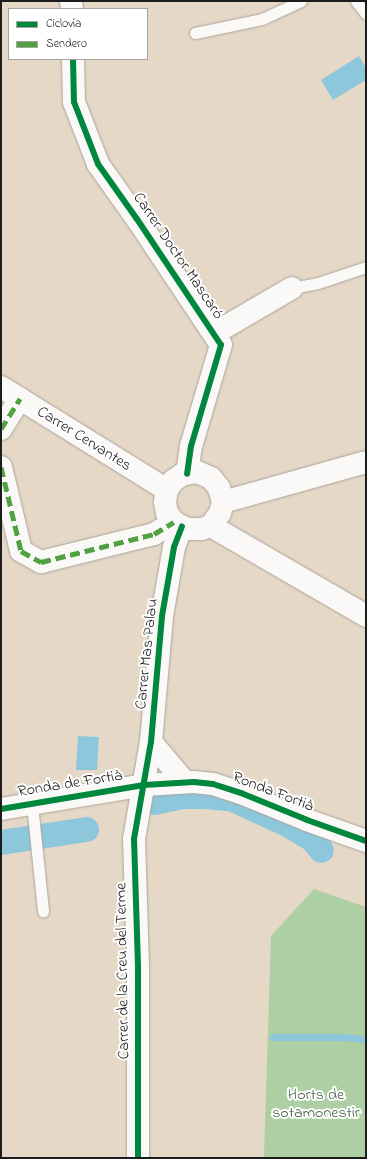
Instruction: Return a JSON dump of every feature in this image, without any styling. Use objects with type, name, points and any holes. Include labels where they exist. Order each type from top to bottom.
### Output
[{"type":"street","name":"Carrer Doctor Mascaró","points":[[73,60],[74,102],[98,164],[215,333],[221,345],[191,446],[187,474]]},
{"type":"street","points":[[215,333],[292,288]]},
{"type":"street","name":"Carrer Cervantes","points":[[1,387],[167,490]]},
{"type":"street","points":[[1,429],[20,399]]},
{"type":"street","points":[[223,502],[366,462]]},
{"type":"street","points":[[1,467],[21,551],[41,562],[154,534],[178,524]]},
{"type":"street","points":[[197,472],[211,478],[219,488],[223,502],[220,512],[211,526],[201,529],[187,530],[178,524],[167,513],[165,502],[167,490],[173,481],[183,474],[187,474],[197,472]]},
{"type":"street","name":"Carrer Mas Palau","points":[[144,785],[152,742],[162,616],[178,524]]},
{"type":"street","points":[[211,526],[366,616]]},
{"type":"street","points":[[152,742],[184,781]]},
{"type":"street","name":"Ronda Fortià","points":[[144,785],[184,781],[213,784],[241,793],[366,841]]},
{"type":"street","name":"Ronda de Fortià","points":[[1,809],[33,813],[144,785]]},
{"type":"street","name":"Carrer de la Creu del Terme","points":[[138,1158],[138,966],[134,839],[144,785]]},
{"type":"lane","points":[[195,34],[262,19],[301,1]]},
{"type":"lane","points":[[356,1],[366,14]]},
{"type":"lane","points":[[292,288],[318,284],[366,267]]},
{"type":"lane","points":[[33,813],[43,911]]},
{"type":"green space","name":"Horts de sotamonestir","points":[[314,889],[366,907],[366,1158],[264,1158],[271,936]]},
{"type":"water","points":[[359,56],[366,68],[366,80],[333,100],[321,80]]},
{"type":"water","points":[[78,736],[99,737],[97,770],[76,770]]},
{"type":"waterway","points":[[154,802],[183,796],[230,798],[287,824],[312,839],[321,850]]},
{"type":"waterway","points":[[1,842],[86,829]]},
{"type":"waterway","points":[[273,1037],[339,1037],[366,1039]]},
{"type":"marked path","points":[[1,429],[20,399]]},
{"type":"marked path","points":[[1,467],[21,551],[41,562],[154,534],[174,522]]},
{"type":"cycle path","points":[[73,60],[74,102],[98,164],[137,219],[221,345],[191,446],[187,474]]},
{"type":"cycle path","points":[[138,1158],[138,966],[134,839],[151,742],[162,616],[174,547],[182,526]]},
{"type":"cycle path","points":[[1,809],[144,785],[194,782],[213,784],[241,793],[307,820],[366,841]]}]
